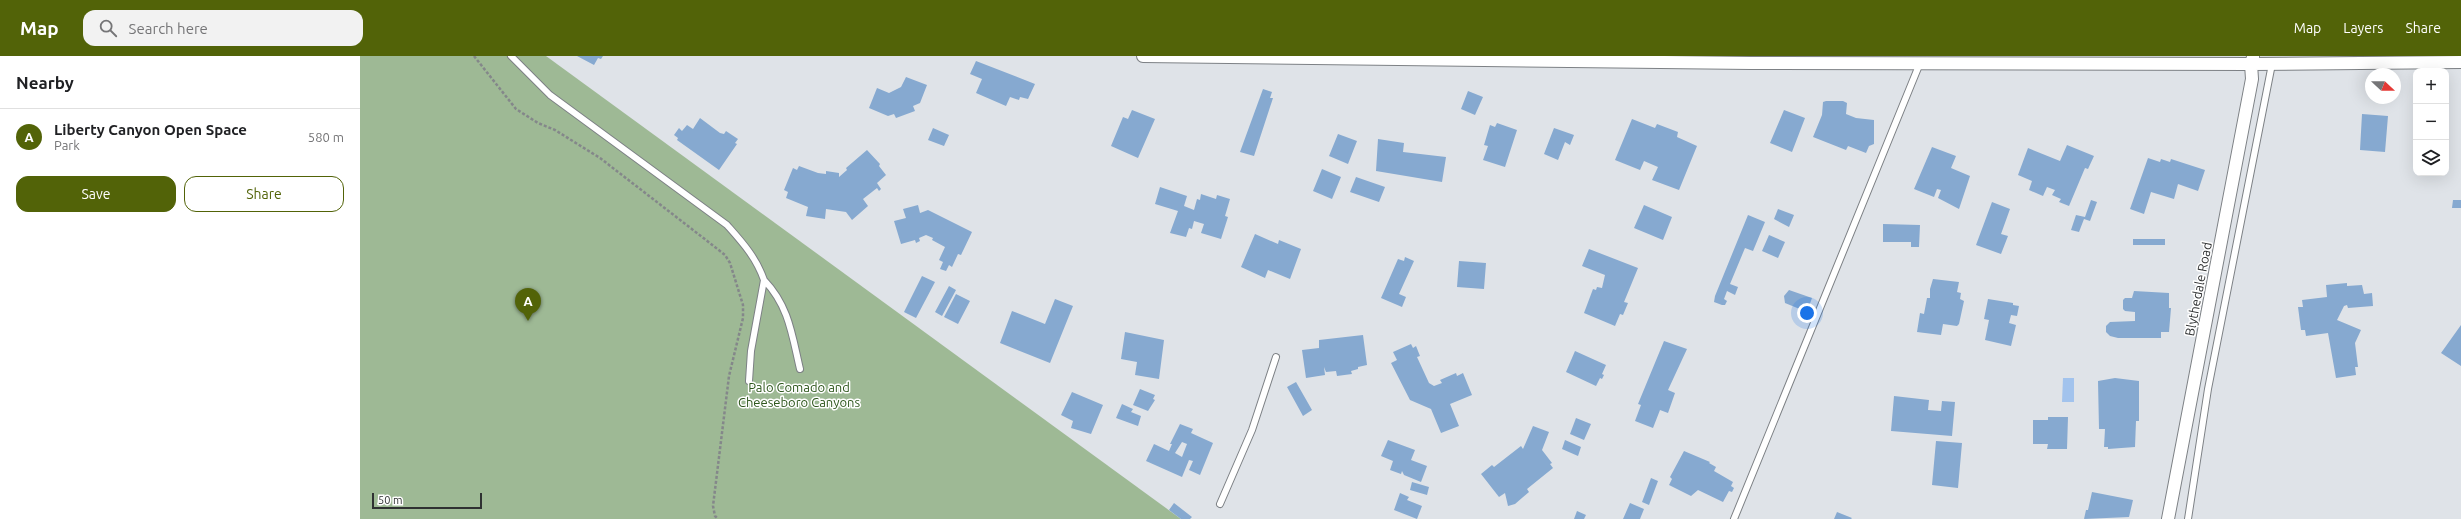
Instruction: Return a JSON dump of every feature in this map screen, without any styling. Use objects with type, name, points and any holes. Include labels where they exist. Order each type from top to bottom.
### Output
[{"type":"street","points":[[1143,56],[1308,56],[1621,62],[1920,63],[2252,60],[2272,64],[2461,62]]},
{"type":"street","name":"Blythedale Road","points":[[2168,519],[2252,78],[2252,60]]},
{"type":"lane","points":[[511,56],[550,95],[727,225],[750,251],[759,264],[764,280],[778,294],[785,312],[800,369]]},
{"type":"lane","points":[[1734,519],[1920,63]]},
{"type":"lane","points":[[2188,519],[2208,389],[2272,64]]},
{"type":"lane","points":[[749,381],[751,351],[764,280]]},
{"type":"lane","points":[[1220,504],[1252,430],[1276,357]]},
{"type":"path","points":[[474,56],[516,109],[538,123],[556,130],[600,158],[706,240],[724,255],[730,263],[743,305],[744,318],[729,376],[723,411],[713,506],[715,516],[718,519]]},
{"type":"green space","name":"Palo Comado and Cheeseboro Canyons","points":[[360,56],[546,56],[1181,519],[360,519]]},
{"type":"water","points":[[2063,378],[2074,378],[2074,402],[2062,402]]},
{"type":"building","points":[[577,56],[603,56],[601,59],[598,58],[594,65]]},
{"type":"building","points":[[976,61],[1035,84],[1028,99],[1020,97],[1019,100],[1010,97],[1006,106],[976,93],[982,79],[970,74]]},
{"type":"building","points":[[906,77],[927,85],[920,103],[913,106],[915,111],[896,118],[894,114],[888,116],[869,108],[877,88],[889,93],[901,87]]},
{"type":"building","points":[[1263,89],[1272,92],[1270,98],[1273,98],[1254,156],[1240,152]]},
{"type":"building","points":[[1468,91],[1483,97],[1475,115],[1461,109]]},
{"type":"building","points":[[1843,101],[1847,103],[1846,114],[1856,118],[1874,120],[1874,144],[1869,146],[1866,153],[1848,146],[1846,150],[1813,137],[1822,115],[1823,102]]},
{"type":"building","points":[[1132,110],[1155,119],[1138,158],[1111,146],[1123,117],[1128,119]]},
{"type":"building","points":[[1784,110],[1805,118],[1792,152],[1770,143]]},
{"type":"building","points":[[2362,114],[2388,116],[2385,152],[2360,150]]},
{"type":"building","points":[[700,118],[720,133],[724,134],[726,131],[738,139],[735,143],[737,144],[719,170],[677,140],[678,138],[674,135],[679,128],[682,131],[687,125],[693,129]]},
{"type":"building","points":[[1632,119],[1655,128],[1657,124],[1678,132],[1677,137],[1697,146],[1679,190],[1652,180],[1658,167],[1644,161],[1640,170],[1615,160]]},
{"type":"building","points":[[1497,123],[1517,130],[1505,167],[1483,160],[1488,146],[1484,145],[1490,125],[1495,127]]},
{"type":"building","points":[[933,128],[949,135],[944,146],[928,140]]},
{"type":"building","points":[[1554,128],[1574,135],[1570,145],[1565,142],[1558,160],[1544,154]]},
{"type":"building","points":[[1338,134],[1357,141],[1348,164],[1329,156]]},
{"type":"building","points":[[1378,139],[1404,143],[1403,152],[1446,157],[1442,182],[1376,171]]},
{"type":"building","points":[[2067,145],[2094,156],[2088,169],[2085,168],[2069,206],[2059,202],[2061,199],[2052,195],[2055,190],[2047,187],[2043,196],[2029,190],[2032,181],[2018,175],[2028,148],[2060,161]]},
{"type":"building","points":[[1932,147],[1956,156],[1951,168],[1970,176],[1959,209],[1938,198],[1941,190],[1937,189],[1934,197],[1914,189]]},
{"type":"building","points":[[867,150],[880,164],[879,166],[886,175],[877,183],[881,189],[879,191],[877,188],[863,199],[868,206],[852,220],[846,212],[826,209],[825,219],[806,216],[808,207],[786,198],[788,192],[784,190],[793,168],[797,170],[799,166],[818,173],[826,174],[826,171],[839,173],[839,177],[847,170],[846,168]]},
{"type":"building","points":[[2148,158],[2160,162],[2161,159],[2170,162],[2171,159],[2205,170],[2198,191],[2178,184],[2174,199],[2151,192],[2144,214],[2130,209]]},
{"type":"building","points":[[1322,169],[1341,177],[1332,199],[1313,191]]},
{"type":"building","points":[[1356,177],[1385,187],[1379,202],[1350,192]]},
{"type":"building","points":[[1160,187],[1187,196],[1184,206],[1194,210],[1197,199],[1200,200],[1201,194],[1216,199],[1217,195],[1230,199],[1225,216],[1228,217],[1221,239],[1201,233],[1204,224],[1194,221],[1192,229],[1189,228],[1186,237],[1170,233],[1178,211],[1155,204]]},
{"type":"building","points":[[2091,200],[2097,202],[2090,221],[2084,219],[2079,232],[2071,230],[2076,215],[2085,217]]},
{"type":"building","points":[[2453,200],[2461,200],[2461,208],[2452,208]]},
{"type":"building","points":[[1992,202],[2010,209],[2001,234],[2008,236],[2001,254],[1976,245]]},
{"type":"building","points":[[918,205],[920,213],[928,210],[972,232],[961,255],[958,254],[952,267],[949,265],[946,271],[940,269],[943,262],[939,260],[945,247],[932,240],[933,238],[926,235],[919,238],[920,241],[916,243],[915,240],[901,244],[894,221],[906,218],[903,209]]},
{"type":"building","points":[[1644,205],[1672,217],[1663,240],[1634,228]]},
{"type":"building","points":[[1778,209],[1794,215],[1789,227],[1774,219]]},
{"type":"building","points":[[1748,215],[1765,222],[1753,251],[1745,248],[1730,284],[1738,287],[1735,295],[1727,291],[1724,299],[1727,301],[1725,305],[1722,305],[1714,302],[1715,296]]},
{"type":"building","points":[[1883,224],[1920,225],[1919,247],[1911,247],[1911,242],[1883,242]]},
{"type":"building","points":[[1255,234],[1278,244],[1279,240],[1301,249],[1290,279],[1268,270],[1265,278],[1241,267]]},
{"type":"building","points":[[1769,235],[1785,242],[1778,258],[1762,251]]},
{"type":"building","points":[[2133,239],[2165,239],[2165,245],[2133,245]]},
{"type":"building","points":[[1589,249],[1638,268],[1624,302],[1628,303],[1623,315],[1620,314],[1615,326],[1584,313],[1593,289],[1596,290],[1597,287],[1602,288],[1605,275],[1582,266]]},
{"type":"building","points":[[1405,257],[1414,261],[1399,294],[1406,297],[1402,307],[1381,298],[1398,259],[1404,261]]},
{"type":"building","points":[[1459,261],[1486,263],[1484,289],[1457,287]]},
{"type":"building","points":[[922,276],[935,282],[916,318],[904,312]]},
{"type":"building","points":[[1933,279],[1959,282],[1957,292],[1961,293],[1960,299],[1964,301],[1959,324],[1957,326],[1943,324],[1941,335],[1917,332],[1920,313],[1924,314],[1927,298],[1930,298],[1930,289]]},
{"type":"building","points":[[2347,283],[2347,286],[2362,285],[2364,294],[2372,293],[2373,306],[2348,308],[2347,305],[2344,306],[2337,320],[2361,330],[2355,343],[2358,367],[2355,367],[2356,375],[2336,378],[2328,333],[2306,336],[2305,330],[2301,330],[2298,307],[2303,307],[2302,300],[2327,297],[2326,285]]},
{"type":"building","points":[[949,286],[956,290],[942,316],[935,312]]},
{"type":"building","points":[[1789,290],[1812,298],[1807,312],[1785,303],[1784,296]]},
{"type":"building","points":[[2134,291],[2169,293],[2169,308],[2171,308],[2169,332],[2161,332],[2161,338],[2118,338],[2110,336],[2106,332],[2106,326],[2110,322],[2135,321],[2135,312],[2125,311],[2123,309],[2123,300],[2125,298],[2132,298]]},
{"type":"building","points":[[956,294],[970,301],[958,324],[944,317]]},
{"type":"building","points":[[1055,299],[1073,306],[1050,363],[1000,343],[1012,311],[1045,324]]},
{"type":"building","points":[[1988,299],[2013,303],[2013,305],[2019,306],[2017,316],[2011,315],[2009,323],[2016,325],[2011,346],[1985,340],[1989,320],[1984,319]]},
{"type":"building","points":[[2461,325],[2461,366],[2441,353]]},
{"type":"building","points":[[1125,332],[1164,340],[1159,379],[1135,375],[1137,362],[1121,359]]},
{"type":"building","points":[[1363,335],[1367,365],[1358,367],[1358,369],[1351,371],[1352,374],[1337,376],[1336,371],[1326,372],[1324,367],[1325,375],[1306,378],[1302,350],[1319,348],[1319,340]]},
{"type":"building","points":[[1664,341],[1687,349],[1668,390],[1675,393],[1668,413],[1660,410],[1653,428],[1635,421],[1641,405],[1638,404]]},
{"type":"building","points":[[1411,344],[1413,348],[1416,346],[1420,356],[1417,357],[1429,383],[1434,386],[1442,383],[1440,380],[1456,373],[1457,376],[1463,373],[1472,395],[1450,404],[1459,426],[1441,433],[1431,409],[1410,400],[1391,363],[1397,360],[1393,352]]},
{"type":"building","points":[[1575,351],[1606,365],[1602,374],[1604,375],[1602,379],[1600,378],[1596,386],[1566,372]]},
{"type":"building","points":[[2115,378],[2139,381],[2139,421],[2136,421],[2135,447],[2108,449],[2108,447],[2104,447],[2105,429],[2099,429],[2098,381]]},
{"type":"building","points":[[1296,382],[1312,410],[1303,416],[1287,387]]},
{"type":"building","points":[[1140,389],[1155,395],[1153,399],[1155,400],[1148,411],[1133,405]]},
{"type":"building","points":[[1072,392],[1103,405],[1091,434],[1071,428],[1073,421],[1061,415]]},
{"type":"building","points":[[1894,396],[1929,400],[1928,410],[1941,411],[1942,401],[1955,402],[1952,436],[1891,431]]},
{"type":"building","points":[[1122,404],[1133,409],[1131,412],[1141,416],[1138,426],[1116,418]]},
{"type":"building","points":[[2048,417],[2068,417],[2067,449],[2047,449],[2048,444],[2033,444],[2033,420],[2048,420]]},
{"type":"building","points":[[1576,418],[1591,424],[1584,440],[1570,434]]},
{"type":"building","points":[[1180,424],[1193,429],[1191,433],[1213,443],[1200,475],[1189,470],[1193,461],[1189,460],[1182,477],[1146,461],[1154,444],[1169,451],[1172,444],[1170,444]],"holes":[[[1182,442],[1187,444],[1182,457],[1175,453]]]},
{"type":"building","points":[[1533,426],[1549,432],[1542,450],[1552,463],[1550,464],[1553,468],[1527,489],[1529,492],[1515,504],[1508,506],[1505,493],[1499,497],[1481,474],[1492,465],[1494,467],[1521,446],[1523,449]]},
{"type":"building","points":[[1388,440],[1415,450],[1411,460],[1427,466],[1421,482],[1404,475],[1402,471],[1401,474],[1390,470],[1393,461],[1381,456]]},
{"type":"building","points":[[1565,440],[1581,447],[1578,456],[1562,449]]},
{"type":"building","points":[[1936,441],[1962,443],[1958,488],[1932,485]]},
{"type":"building","points":[[1684,451],[1710,462],[1709,463],[1716,467],[1714,471],[1733,482],[1731,486],[1734,488],[1732,492],[1729,491],[1723,502],[1698,490],[1691,496],[1669,485],[1672,479],[1670,477]]},
{"type":"building","points":[[1651,478],[1658,481],[1649,505],[1642,502]]},
{"type":"building","points":[[1412,482],[1429,487],[1427,495],[1410,490]]},
{"type":"building","points":[[2092,492],[2133,500],[2129,517],[2084,519],[2086,510],[2088,510]]},
{"type":"building","points":[[1400,493],[1409,497],[1407,500],[1422,506],[1417,519],[1394,510]]},
{"type":"building","points":[[1174,503],[1192,517],[1190,519],[1181,519],[1169,510]]},
{"type":"building","points":[[1630,503],[1644,509],[1640,519],[1623,519]]},
{"type":"building","points":[[1577,511],[1586,515],[1584,519],[1574,519]]},
{"type":"building","points":[[1837,512],[1852,518],[1834,519]]},
{"type":"place","name":"Liberty Canyon Open Space","points":[[528,321]]}]
